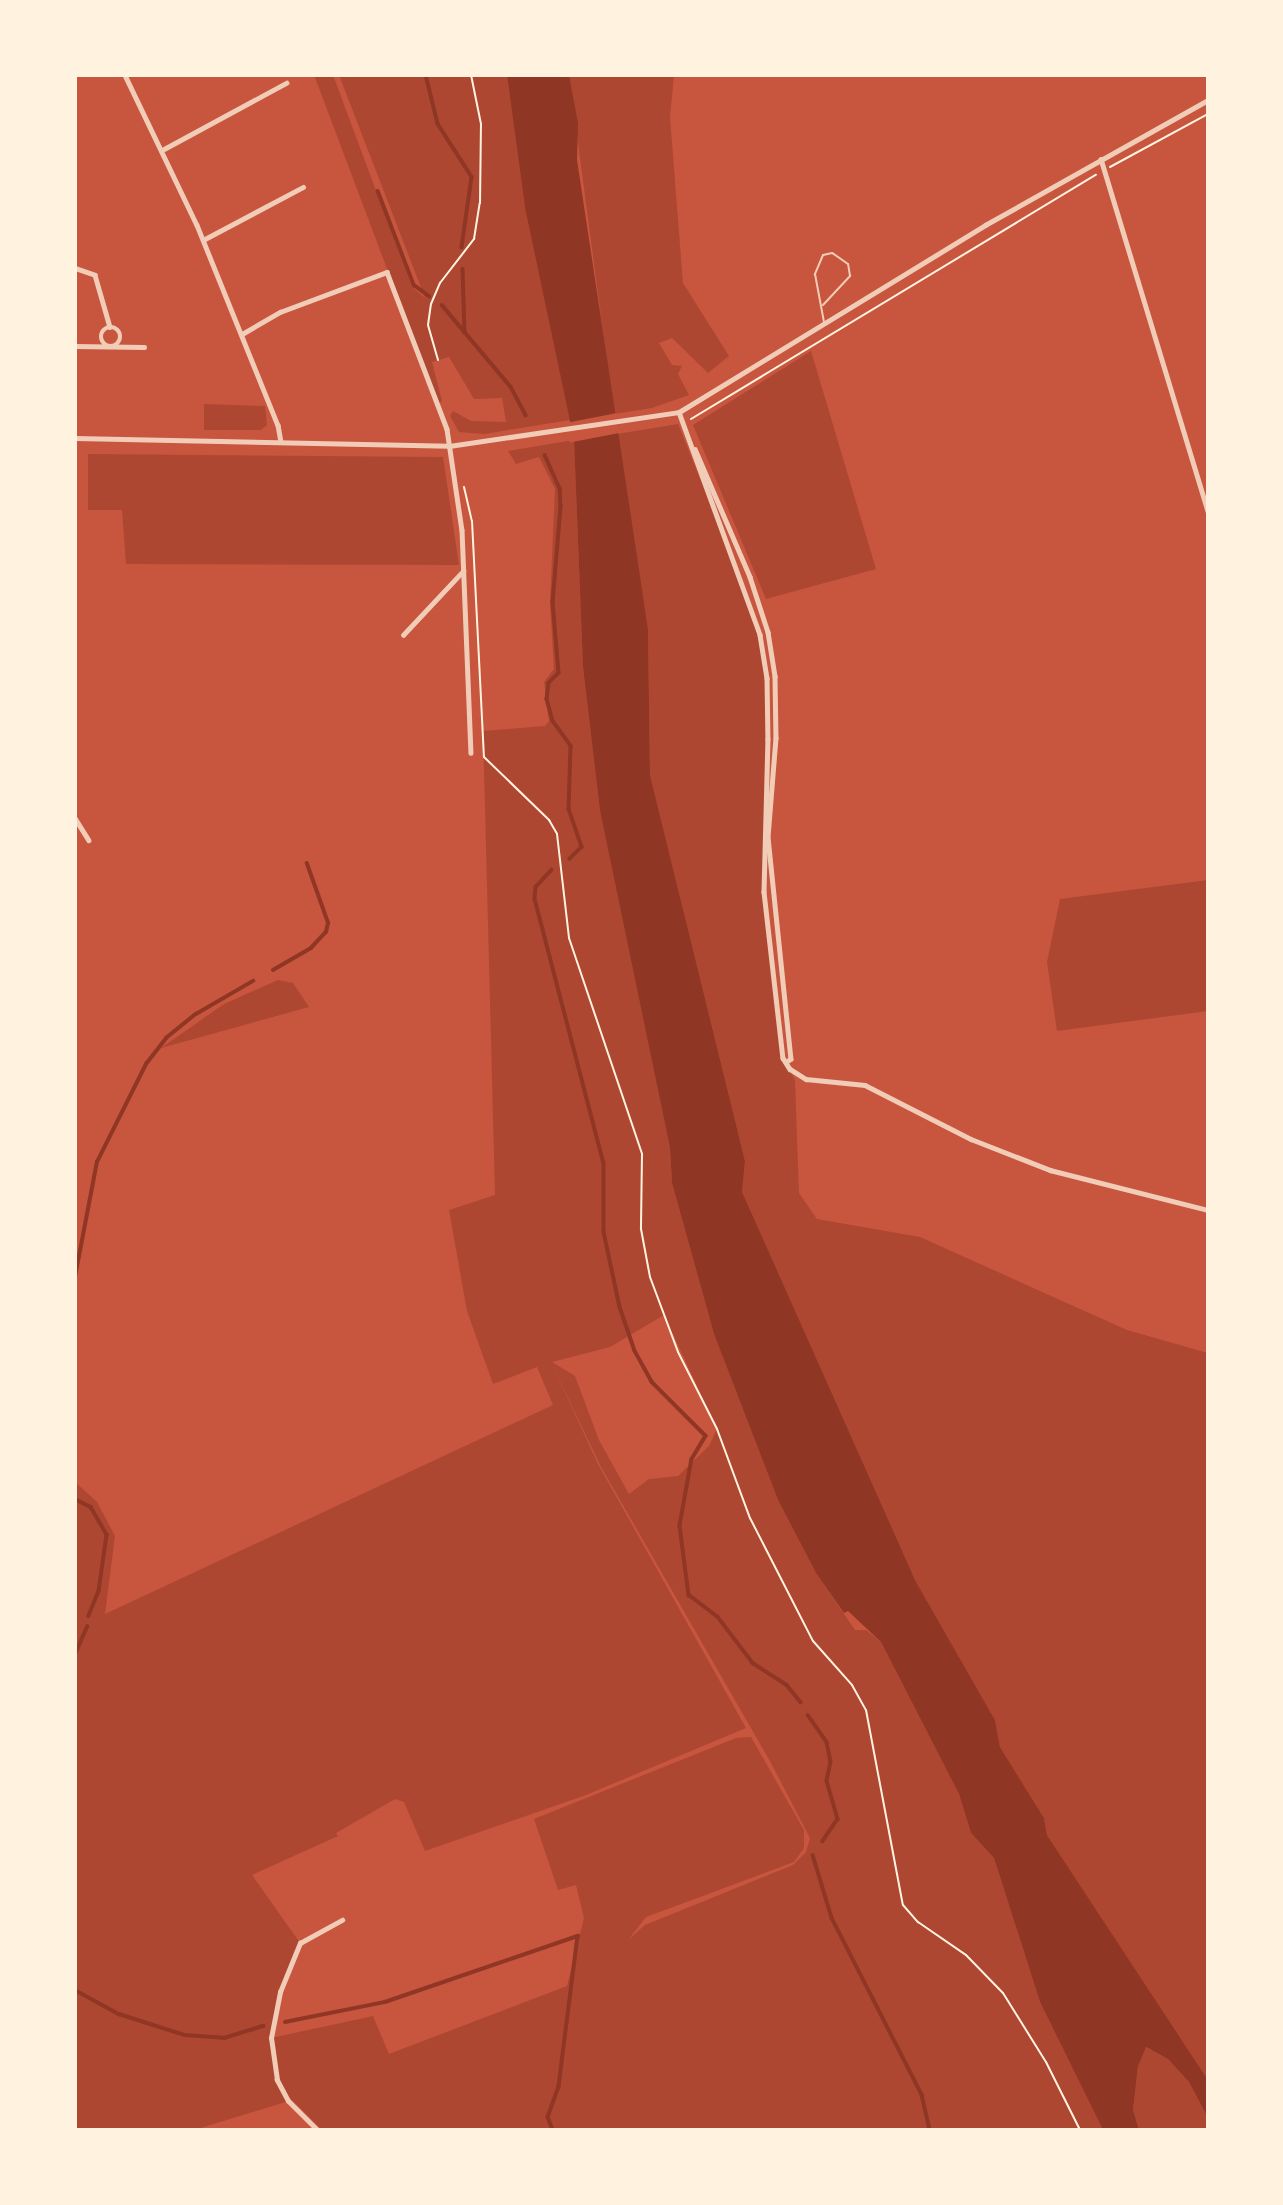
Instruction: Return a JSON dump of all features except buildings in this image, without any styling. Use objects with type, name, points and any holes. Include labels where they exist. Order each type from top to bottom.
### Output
[{"type":"street","points":[[125,75],[164,149],[203,240],[278,425],[281,442]]},
{"type":"street","points":[[164,149],[286,83]]},
{"type":"street","points":[[75,438],[449,446],[559,433],[679,412],[1101,158],[1208,100]]},
{"type":"street","points":[[1101,158],[1208,512]]},
{"type":"street","points":[[203,240],[303,187]]},
{"type":"street","points":[[75,268],[95,275],[110,327],[121,336],[111,347]]},
{"type":"street","points":[[242,334],[280,312],[387,272],[447,429],[463,571],[471,753]]},
{"type":"street","points":[[110,327],[101,335],[111,347]]},
{"type":"street","points":[[75,346],[144,347]]},
{"type":"street","points":[[679,412],[750,576],[768,632],[775,676],[776,738],[768,837],[791,1059],[788,1062]]},
{"type":"street","points":[[693,445],[711,509],[755,617],[767,678],[764,892],[783,1058],[806,1079],[865,1085],[971,1139],[1050,1170],[1208,1210]]},
{"type":"street","points":[[403,635],[463,571]]},
{"type":"street","points":[[75,818],[89,841]]},
{"type":"street","points":[[317,2130],[288,2101],[277,2080],[271,2039],[279,1992],[300,1943],[342,1920]]},
{"type":"lane","points":[[823,305],[844,286],[850,276],[848,264],[841,256],[823,255],[815,274],[823,305],[824,323]]},
{"type":"path","points":[[438,360],[428,325],[431,304],[440,283],[474,239],[480,203],[482,134],[471,75]]},
{"type":"path","points":[[682,420],[703,414],[1106,169],[1208,114]]},
{"type":"path","points":[[463,482],[472,521],[484,757],[549,820],[557,834],[569,938],[642,1154],[641,1229],[650,1277],[678,1352],[717,1429],[750,1518],[813,1641],[852,1685],[866,1710],[903,1905],[918,1922],[966,1955],[1003,1993],[1046,2062],[1080,2130]]},
{"type":"shaded area","points":[[314,75],[333,75],[412,287],[425,298],[339,75],[507,75],[525,208],[570,420],[484,434],[459,432],[450,416],[453,411],[471,421],[506,422],[502,398],[474,399],[449,357],[432,362],[442,401],[438,404]]},
{"type":"shaded area","points":[[507,75],[569,75],[578,123],[577,160],[648,629],[650,775],[745,1161],[742,1192],[915,1580],[995,1720],[1000,1747],[1044,1818],[1047,1835],[1208,2080],[1208,2118],[1189,2082],[1168,2059],[1146,2047],[1138,2066],[1133,2110],[1139,2130],[1103,2130],[1040,2002],[994,1858],[971,1833],[959,1794],[881,1642],[848,1611],[844,1613],[816,1573],[778,1500],[714,1334],[672,1183],[670,1148],[600,811],[583,667],[574,440],[525,208]]},
{"type":"shaded area","points":[[569,75],[674,75],[670,117],[683,283],[729,356],[708,373],[672,338],[659,343],[672,365],[682,366],[678,374],[689,395],[652,408],[614,414]]},
{"type":"shaded area","points":[[811,351],[876,569],[766,599],[693,425]]},
{"type":"shaded area","points":[[204,404],[265,406],[267,425],[261,430],[204,430]]},
{"type":"shaded area","points":[[678,424],[741,580],[759,635],[766,678],[763,892],[783,1058],[795,1080],[799,1193],[817,1219],[920,1237],[1127,1330],[1208,1353],[1208,2080],[1047,1835],[1044,1818],[1000,1747],[995,1720],[915,1580],[832,1403],[742,1192],[745,1161],[650,775],[648,629],[617,434]]},
{"type":"shaded area","points":[[574,440],[583,667],[600,811],[670,1148],[672,1183],[714,1334],[778,1500],[816,1573],[855,1630],[866,1630],[881,1642],[959,1794],[971,1833],[994,1858],[1040,2002],[1103,2130],[322,2130],[292,2100],[194,2130],[75,2130],[75,1482],[97,1502],[115,1536],[105,1614],[553,1405],[537,1367],[493,1384],[467,1311],[449,1210],[495,1195],[483,731],[545,726],[549,721],[544,682],[554,669],[550,603],[555,489],[539,457],[516,464],[508,451]],"holes":[[[664,1315],[717,1429],[709,1446],[678,1476],[649,1479],[629,1494],[599,1440],[575,1376],[552,1362],[610,1347]],[[551,1362],[601,1467],[771,1763],[810,1838],[806,1852],[793,1865],[645,1925],[628,1940],[646,1917],[794,1862],[804,1848],[804,1830],[751,1737],[736,1738],[534,1819],[558,1890],[576,1885],[584,1918],[567,1986],[389,2054],[373,2016],[271,2038],[280,1992],[300,1943],[252,1875],[338,1836],[336,1833],[395,1799],[404,1802],[425,1851],[586,1795],[746,1728],[598,1464]]]},
{"type":"shaded area","points":[[88,454],[443,457],[459,565],[126,564],[122,510],[88,510]]},
{"type":"shaded area","points":[[1208,880],[1208,1011],[1057,1031],[1047,962],[1060,899]]},
{"type":"shaded area","points":[[278,980],[293,983],[309,1007],[161,1048],[224,1004]]},
{"type":"shaded area","points":[[1145,2047],[1168,2059],[1189,2082],[1208,2118],[1208,2130],[1139,2130],[1133,2110],[1138,2066]]},
{"type":"pier","points":[[617,413],[621,433],[570,443],[566,423]]},
{"type":"waterway","points":[[426,75],[438,124],[472,177],[462,247]]},
{"type":"waterway","points":[[378,191],[414,285],[429,296]]},
{"type":"waterway","points":[[463,269],[465,333]]},
{"type":"waterway","points":[[442,305],[511,387],[526,415]]},
{"type":"waterway","points":[[545,455],[560,488],[561,507],[553,602],[559,673],[549,683],[547,699],[553,721],[571,746],[569,809],[582,847],[570,859]]},
{"type":"waterway","points":[[273,970],[311,948],[326,932],[328,923],[307,864]]},
{"type":"waterway","points":[[552,870],[536,887],[535,899],[604,1163],[604,1232],[620,1307],[635,1351],[652,1382],[706,1436],[692,1459],[680,1526],[689,1595],[718,1617],[753,1663],[787,1685],[801,1702]]},
{"type":"waterway","points":[[75,1277],[97,1162],[146,1064],[166,1038],[196,1014],[253,981]]},
{"type":"waterway","points":[[75,1499],[91,1507],[107,1535],[99,1591],[89,1616]]},
{"type":"waterway","points":[[75,1654],[87,1627]]},
{"type":"waterway","points":[[808,1715],[827,1742],[831,1762],[827,1781],[838,1819],[823,1841]]},
{"type":"waterway","points":[[813,1855],[832,1918],[922,2095],[930,2130]]},
{"type":"waterway","points":[[285,2022],[385,2002],[578,1936],[559,2087],[548,2117],[553,2130]]},
{"type":"waterway","points":[[75,1990],[119,2014],[185,2035],[224,2038],[263,2026]]}]
